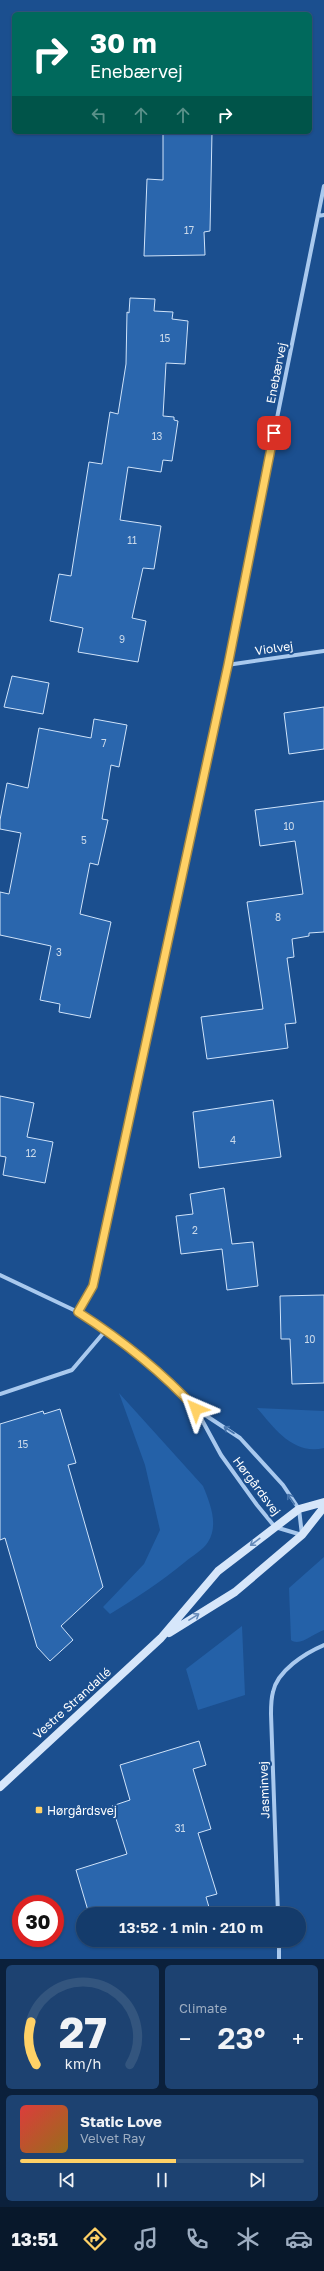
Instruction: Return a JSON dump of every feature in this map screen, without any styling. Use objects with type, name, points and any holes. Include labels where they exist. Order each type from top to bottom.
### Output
[{"type":"street","name":"Enebærvej","points":[[78,1312],[93,1286],[228,665],[324,186]]},
{"type":"street","points":[[318,216],[324,215]]},
{"type":"street","name":"Violvej","points":[[228,665],[324,651]]},
{"type":"street","name":"Hørgårdsvej","points":[[0,1275],[78,1312],[106,1330],[161,1373],[196,1409],[240,1438],[282,1485],[299,1510],[302,1535],[275,1527],[257,1505],[221,1455],[196,1409]]},
{"type":"street","points":[[0,1394],[55,1378],[72,1370],[85,1357],[106,1330]]},
{"type":"street","name":"Vestre Strandallé","points":[[0,1787],[161,1638],[218,1571],[299,1510],[324,1502]]},
{"type":"street","name":"Vestre Strandallé","points":[[161,1638],[234,1592],[302,1535],[324,1507]]},
{"type":"street","name":"Jasminvej","points":[[278,1907],[271,1714],[273,1692],[286,1670],[312,1650],[324,1644]]},
{"type":"street","points":[[279,1947],[279,1959]]},
{"type":"shaded area","points":[[119,1393],[203,1486],[212,1514],[213,1528],[206,1545],[158,1583],[110,1614],[103,1607],[144,1564],[160,1530],[145,1465]]},
{"type":"shaded area","points":[[257,1408],[324,1411],[324,1448],[303,1448],[294,1444],[278,1432]]},
{"type":"shaded area","points":[[324,1557],[324,1630],[303,1641],[295,1642],[291,1640],[289,1588]]},
{"type":"shaded area","points":[[242,1626],[245,1695],[198,1710],[186,1669]]},
{"type":"building","points":[[163,134],[212,134],[210,231],[204,232],[205,255],[144,256],[147,179],[163,180]]},
{"type":"building","points":[[130,298],[155,299],[154,311],[173,312],[172,319],[188,321],[185,364],[166,363],[163,416],[174,417],[174,420],[178,421],[172,461],[163,460],[161,472],[128,467],[120,520],[161,526],[154,569],[143,568],[132,618],[146,621],[138,662],[78,652],[83,628],[50,621],[59,574],[71,576],[89,462],[102,464],[110,412],[118,414],[126,364],[127,312],[129,313]]},
{"type":"building","points":[[12,676],[49,683],[43,714],[4,707]]},
{"type":"building","points":[[324,707],[324,749],[289,754],[284,713]]},
{"type":"building","points":[[94,719],[127,725],[119,767],[111,765],[102,819],[108,820],[98,865],[90,863],[80,914],[111,922],[90,1018],[59,1012],[60,1004],[40,1000],[51,946],[0,935],[0,892],[9,894],[21,833],[0,829],[0,820],[7,783],[28,788],[39,728],[91,738]]},
{"type":"building","points":[[324,801],[324,932],[309,933],[309,936],[292,939],[294,957],[287,958],[296,1023],[285,1024],[288,1048],[207,1059],[201,1017],[263,1009],[247,902],[303,894],[295,841],[260,846],[255,810]]},
{"type":"building","points":[[0,1096],[34,1103],[27,1137],[53,1142],[45,1183],[3,1175],[6,1157],[0,1156]]},
{"type":"building","points":[[273,1100],[281,1157],[199,1168],[193,1112]]},
{"type":"building","points":[[224,1188],[232,1244],[253,1242],[258,1286],[227,1290],[222,1249],[181,1254],[176,1216],[193,1214],[190,1194]]},
{"type":"building","points":[[324,1295],[324,1383],[292,1384],[290,1339],[281,1339],[280,1296]]},
{"type":"building","points":[[60,1409],[76,1463],[68,1465],[103,1587],[61,1626],[73,1640],[50,1661],[37,1647],[5,1538],[0,1540],[0,1424],[43,1411],[44,1414]]},
{"type":"building","points":[[199,1741],[206,1765],[193,1769],[211,1829],[198,1833],[217,1894],[206,1897],[209,1907],[87,1907],[76,1870],[127,1854],[112,1806],[130,1800],[120,1765]]},
{"type":"place","name":"Hørgårdsvej","points":[[39,1810]]},
{"type":"route","points":[[196,1409],[161,1373],[106,1330],[78,1312],[93,1286],[228,665],[274,433]]}]
